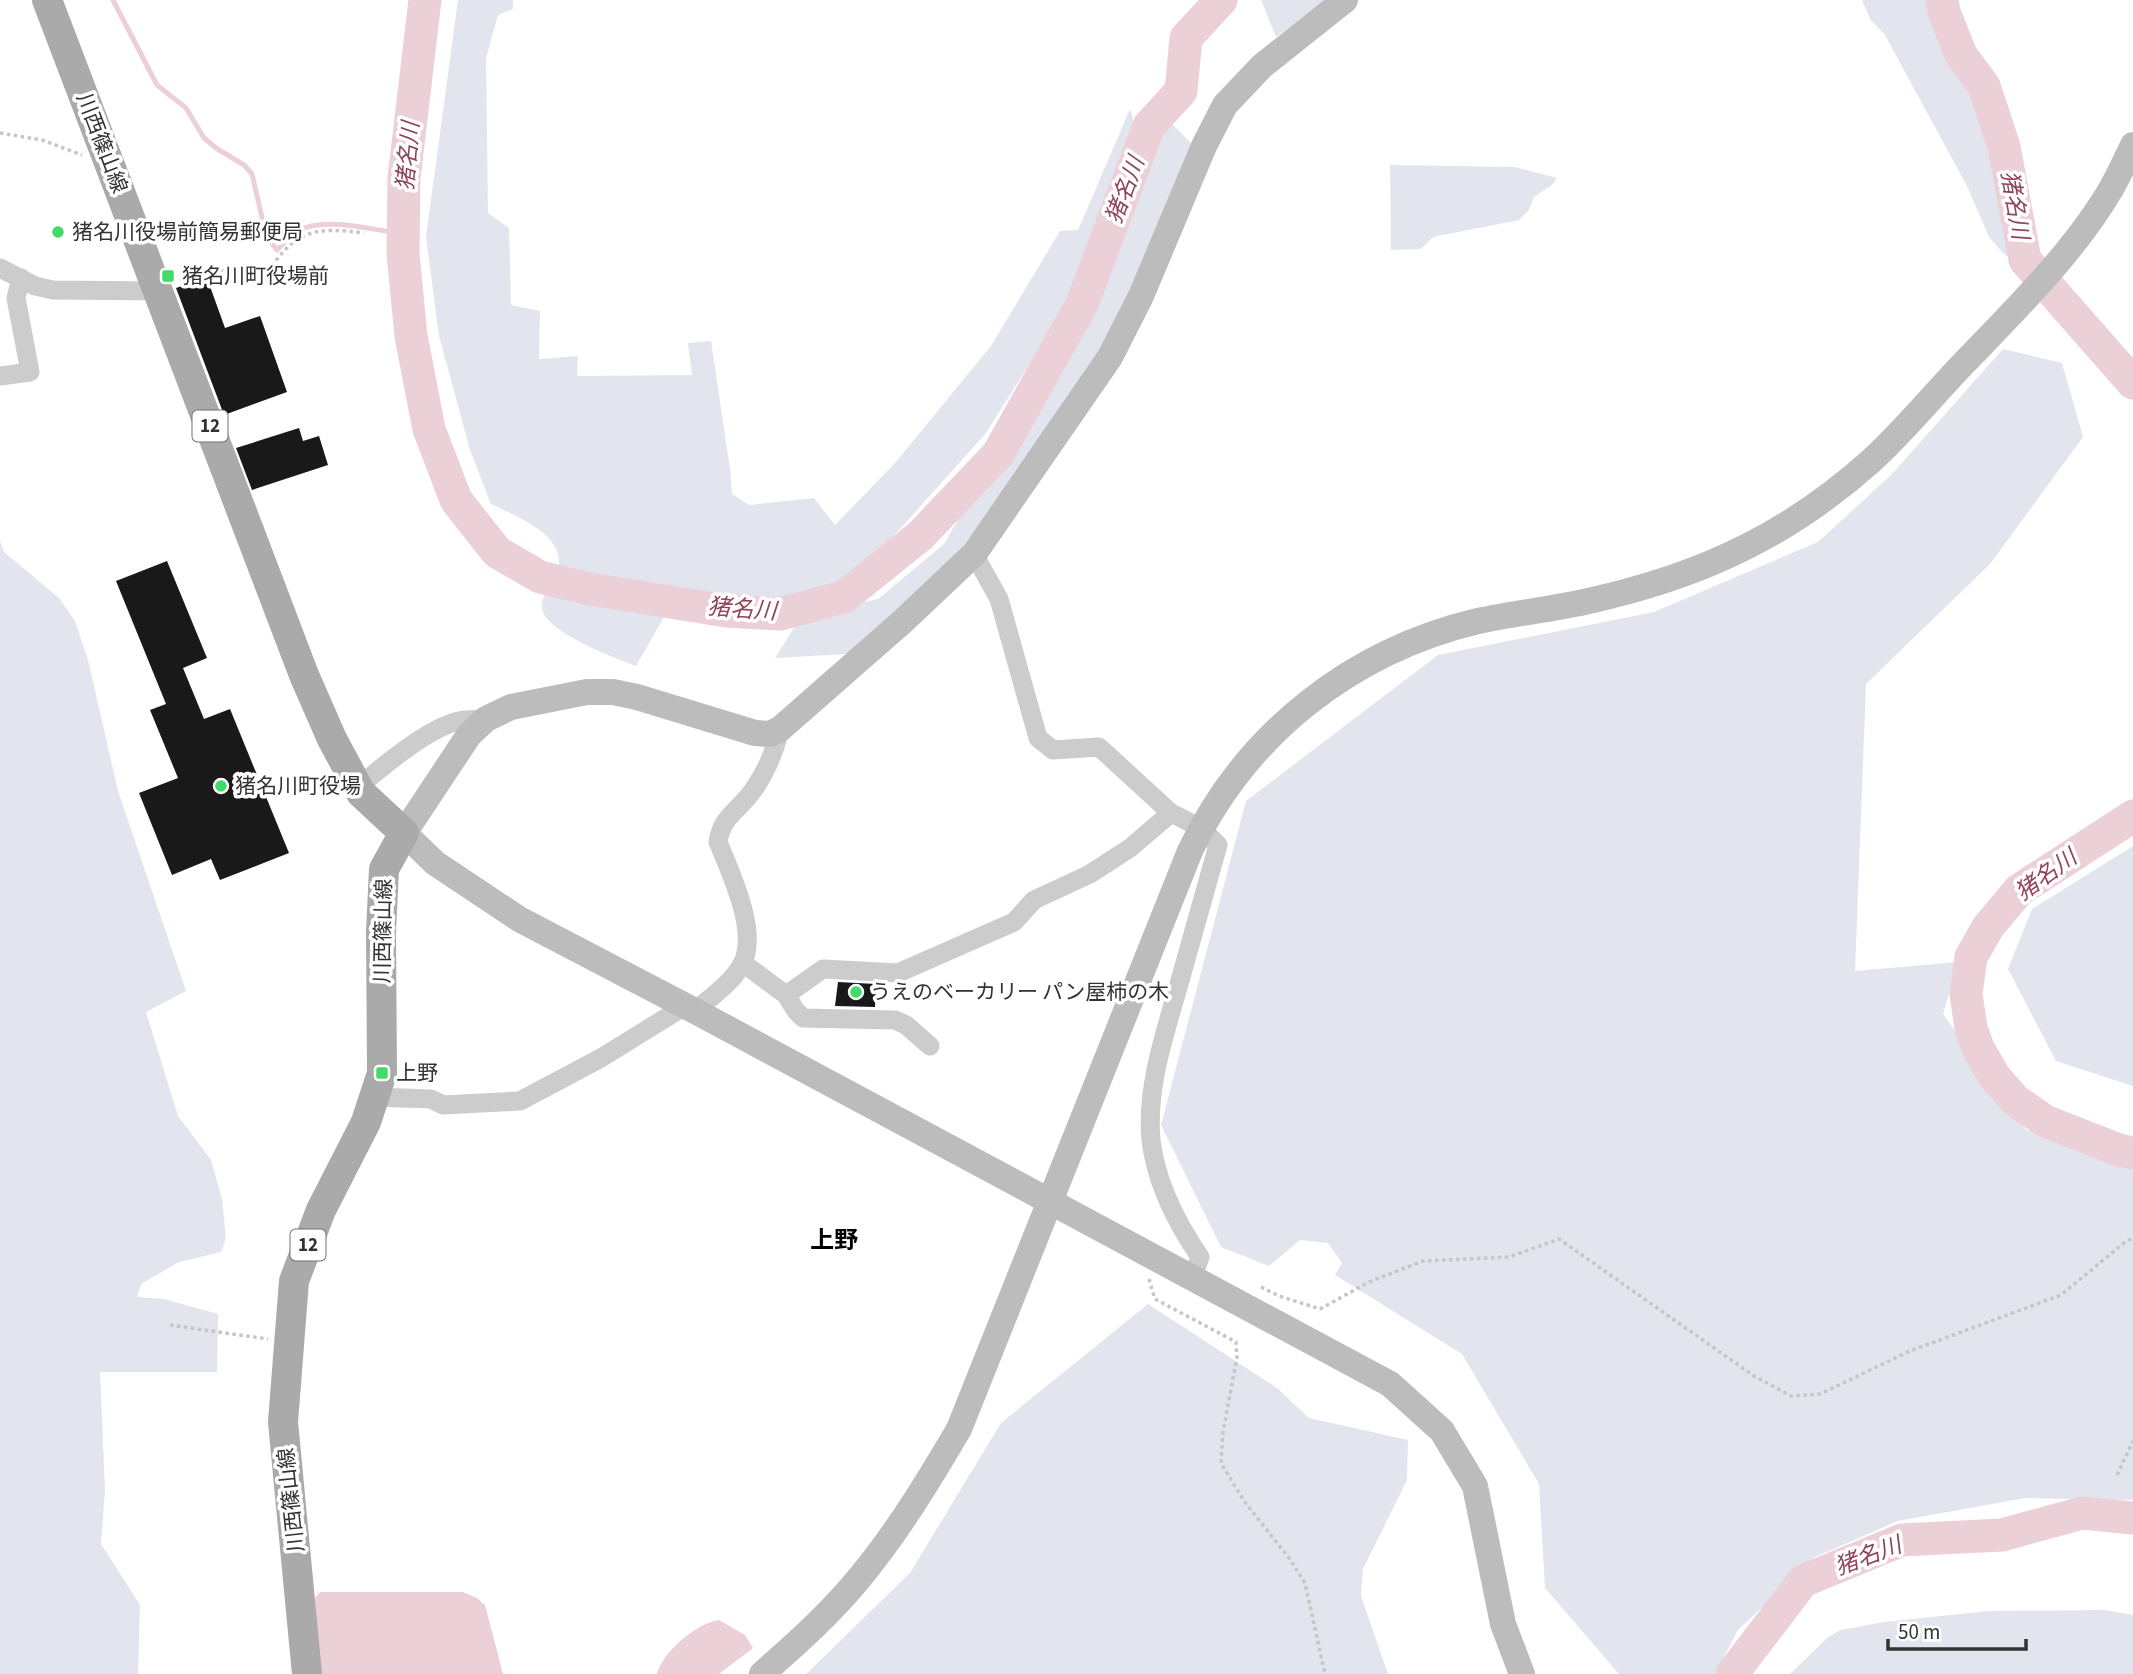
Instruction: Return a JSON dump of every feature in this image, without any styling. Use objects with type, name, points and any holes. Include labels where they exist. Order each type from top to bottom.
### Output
[{"type":"main road","name":"川西篠山線","points":[[47,0],[304,675],[332,739],[361,793],[404,833],[384,869],[381,932],[382,1073],[366,1122],[321,1210],[294,1281],[284,1422],[307,1674]]},
{"type":"street","points":[[1345,0],[1262,66],[1225,104],[1204,146],[1141,296],[1110,357],[974,554],[902,622],[780,729],[770,734],[755,733],[613,692],[587,692],[511,707],[486,719],[469,735],[404,833],[435,863],[519,919],[1390,1384],[1442,1430],[1475,1486],[1503,1625],[1522,1674]]},
{"type":"street","points":[[762,1674],[808,1634],[861,1577],[914,1504],[959,1429],[1184,864],[1201,828],[1240,769],[1300,708],[1339,678],[1374,659],[1423,637],[1477,621],[1592,600],[1655,583],[1711,563],[1759,540],[1803,514],[1872,459],[2017,307],[2081,233],[2111,189],[2133,145]]},
{"type":"street","points":[[0,268],[35,286],[52,290],[159,290]]},
{"type":"street","points":[[0,376],[30,372],[16,299],[21,278]]},
{"type":"street","points":[[974,554],[999,599],[1038,738],[1053,750],[1099,747],[1171,813],[1201,828],[1218,845],[1164,1035],[1151,1099],[1151,1140],[1160,1181],[1178,1224],[1200,1257],[1192,1279]]},
{"type":"street","points":[[358,786],[394,757],[438,729],[458,721],[486,719]]},
{"type":"street","points":[[374,1097],[431,1099],[443,1105],[520,1101],[690,1008],[727,984],[743,963],[746,918],[718,842],[720,830],[725,820],[753,792],[767,769],[780,729]]},
{"type":"street","points":[[786,995],[823,970],[898,973],[1014,922],[1034,900],[1090,874],[1130,848],[1171,813]]},
{"type":"street","points":[[743,963],[786,995],[803,1018],[895,1020],[906,1025],[930,1046]]},
{"type":"path","points":[[0,133],[42,140],[86,156],[108,157]]},
{"type":"path","points":[[159,290],[213,269],[259,275],[268,272],[281,253],[293,242],[316,230],[364,233]]},
{"type":"path","points":[[1256,1285],[1279,1296],[1320,1309],[1369,1282],[1423,1261],[1509,1257],[1559,1239],[1754,1376],[1791,1395],[1820,1394],[1910,1351],[2061,1295],[2133,1238]]},
{"type":"path","points":[[1150,1256],[1149,1281],[1155,1299],[1236,1342],[1237,1357],[1223,1432],[1221,1463],[1244,1501],[1305,1583],[1325,1674]]},
{"type":"path","points":[[170,1325],[289,1342]]},
{"type":"path","points":[[2117,1475],[2133,1440]]},
{"type":"shaded area","points":[[458,0],[513,0],[513,9],[498,15],[486,58],[488,213],[509,228],[511,305],[540,311],[539,359],[578,356],[577,376],[692,375],[688,343],[711,341],[732,494],[749,505],[814,498],[835,525],[895,463],[991,346],[1060,231],[1078,230],[1130,109],[1134,122],[1119,174],[1074,293],[986,433],[857,577],[775,608],[676,596],[636,666],[568,635],[547,618],[542,602],[559,564],[558,553],[545,534],[491,504],[470,450],[439,336],[426,237]]},
{"type":"shaded area","points":[[1261,0],[1326,0],[1276,37]]},
{"type":"shaded area","points":[[1862,0],[1929,0],[1936,24],[1974,95],[2004,183],[2017,261],[2004,254],[1989,237],[1968,188],[1885,35],[1870,19]]},
{"type":"shaded area","points":[[1168,120],[1195,147],[1113,337],[956,556],[876,631],[846,654],[775,658],[799,620],[814,613],[878,599],[944,544],[970,499],[1019,442],[1100,294],[1163,127]]},
{"type":"shaded area","points":[[1390,165],[1515,167],[1557,178],[1534,197],[1529,210],[1519,220],[1438,236],[1421,249],[1391,250]]},
{"type":"shaded area","points":[[2003,349],[2062,363],[2083,437],[1990,564],[1866,684],[1855,971],[1958,962],[1943,1014],[2026,1130],[2133,1162],[2133,1500],[2025,1498],[1898,1521],[1815,1557],[1738,1630],[1715,1674],[1619,1674],[1545,1588],[1539,1484],[1462,1354],[1335,1275],[1342,1263],[1328,1243],[1300,1240],[1269,1266],[1221,1247],[1161,1125],[1246,801],[1438,655],[1654,612],[1818,542],[1892,474]]},
{"type":"shaded area","points":[[0,541],[4,552],[59,598],[75,621],[88,660],[118,791],[186,991],[146,1012],[178,1116],[211,1160],[222,1199],[226,1239],[221,1252],[179,1262],[141,1284],[137,1297],[164,1299],[218,1314],[217,1372],[100,1372],[105,1490],[101,1544],[140,1605],[138,1674],[0,1674]]},
{"type":"shaded area","points":[[2133,846],[2133,1086],[2056,1061],[2008,969],[2032,909]]},
{"type":"shaded area","points":[[1148,1304],[1277,1388],[1309,1418],[1408,1440],[1407,1480],[1363,1569],[1361,1596],[1388,1674],[806,1674],[910,1573],[1001,1423]]},
{"type":"shaded area","points":[[320,1592],[463,1592],[477,1598],[485,1605],[503,1674],[318,1674],[315,1598]]},
{"type":"shaded area","points":[[2105,1610],[2133,1615],[2133,1674],[1790,1674],[1827,1638],[1840,1630],[1884,1622],[1989,1611]]},
{"type":"shaded area","points":[[719,1620],[745,1635],[753,1648],[719,1674],[657,1674],[665,1657],[691,1632]]},
{"type":"building","points":[[207,278],[225,328],[260,316],[287,392],[224,415],[176,288]]},
{"type":"building","points":[[299,428],[303,441],[319,436],[328,465],[252,490],[236,448]]},
{"type":"building","points":[[167,561],[207,658],[183,668],[204,719],[230,709],[289,853],[220,880],[211,859],[172,875],[139,793],[178,778],[150,710],[166,704],[116,581]]},
{"type":"building","name":"うえのベーカリー パン屋柿の木","points":[[838,982],[876,984],[875,1007],[835,1006]]},
{"type":"waterway","points":[[113,0],[157,85],[186,108],[204,138],[244,165],[252,174],[266,235],[277,250],[298,231],[321,225],[349,225],[403,234]]},
{"type":"waterway","name":"猪名川","points":[[425,0],[404,178],[403,254],[411,336],[429,429],[456,500],[497,552],[540,577],[590,589],[726,611],[780,614],[844,597],[921,535],[998,454],[1082,304],[1149,126],[1181,91],[1186,38],[1221,0]]},
{"type":"waterway","name":"猪名川","points":[[1942,0],[1961,55],[1984,86],[2004,147],[2025,260],[2133,383]]},
{"type":"waterway","name":"猪名川","points":[[2133,816],[2019,890],[1988,927],[1971,957],[1966,994],[1971,1028],[1978,1048],[1994,1076],[2015,1100],[2045,1121],[2133,1153]]},
{"type":"waterway","name":"猪名川","points":[[1732,1674],[1803,1581],[1902,1540],[2002,1535],[2082,1513],[2133,1518]]},
{"type":"place","name":"猪名川役場前簡易郵便局","points":[[58,232]]},
{"type":"place","name":"猪名川町役場前","points":[[168,276]]},
{"type":"place","name":"猪名川町役場","points":[[221,786]]},
{"type":"place","name":"うえのベーカリー パン屋柿の木","points":[[856,992]]},
{"type":"place","name":"上野","points":[[382,1073]]},
{"type":"district","name":"上野","points":[[834,1240]]}]
